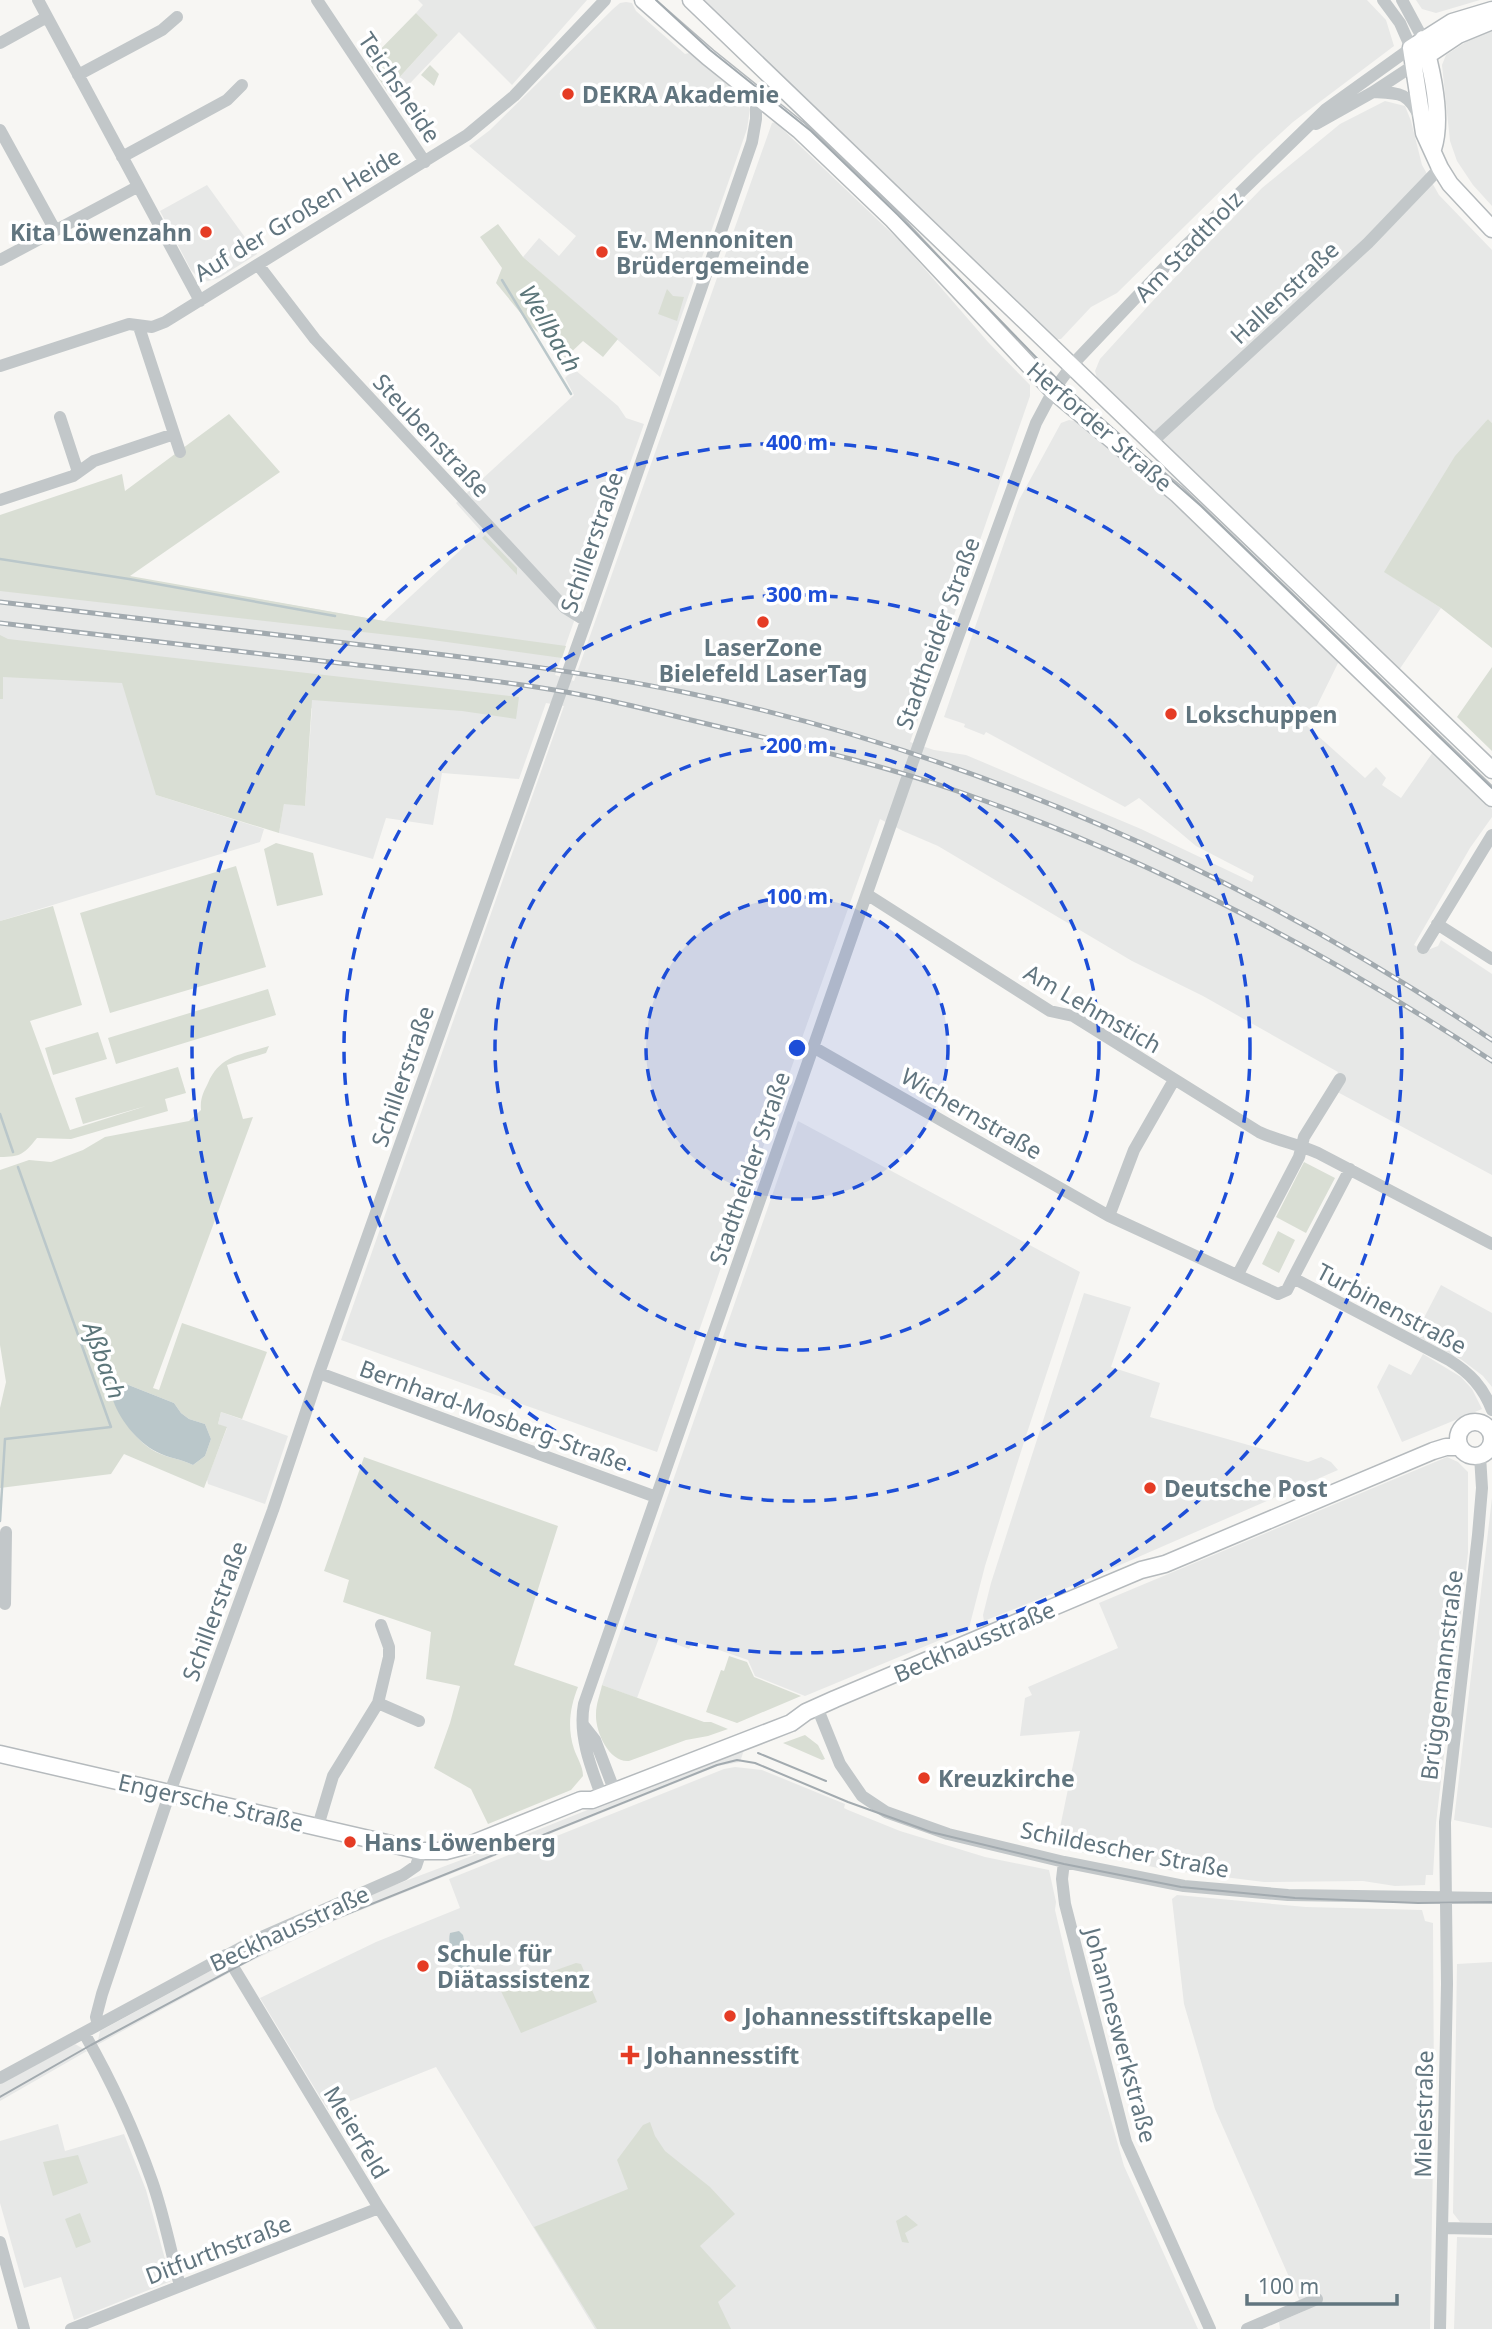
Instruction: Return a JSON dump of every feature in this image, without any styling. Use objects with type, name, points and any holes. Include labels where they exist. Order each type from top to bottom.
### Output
[{"type":"main road","name":"Herforder Straße","points":[[643,0],[708,57],[799,130],[893,220],[1053,390],[1177,494],[1492,798]]},
{"type":"main road","name":"Herforder Straße","points":[[691,0],[1492,771]]},
{"type":"main road","name":"Am Stadtholz","points":[[1417,43],[1452,22],[1492,10]]},
{"type":"main road","name":"Am Stadtholz","points":[[1421,60],[1458,35],[1492,21]]},
{"type":"main road","points":[[1417,43],[1437,135],[1433,149]]},
{"type":"main road","points":[[1421,60],[1424,133],[1450,184],[1492,229]]},
{"type":"main road","points":[[1468,1423],[1490,1431],[1489,1449],[1480,1456],[1469,1456],[1459,1440],[1468,1423]]},
{"type":"main road","name":"Beckhausstraße","points":[[421,1851],[446,1850],[469,1845],[581,1800],[588,1792],[607,1789],[791,1723],[811,1709],[1141,1570],[1166,1564],[1459,1440]]},
{"type":"main road","name":"Engersche Straße","points":[[0,1754],[421,1851]]},
{"type":"street","name":"Auf der Großen Heide","points":[[38,0],[200,300],[467,135],[514,96],[606,0]]},
{"type":"street","name":"Teichsheide","points":[[317,0],[425,162]]},
{"type":"street","points":[[1384,0],[1402,27],[1417,43]]},
{"type":"street","points":[[1402,0],[1417,43]]},
{"type":"street","points":[[0,43],[47,17]]},
{"type":"street","points":[[78,75],[162,30],[177,18]]},
{"type":"street","name":"Am Stadtholz","points":[[1053,390],[1072,365],[1228,203],[1326,109],[1417,43]]},
{"type":"street","name":"Am Stadtholz","points":[[1307,129],[1373,92],[1421,60]]},
{"type":"street","points":[[121,157],[227,100],[242,85]]},
{"type":"street","points":[[1373,92],[1398,93],[1408,98],[1423,123]]},
{"type":"street","name":"Schillerstraße","points":[[98,2025],[96,2017],[102,1994],[170,1792],[273,1510],[752,142],[756,96]]},
{"type":"street","name":"Schillerstraße","points":[[752,142],[767,117],[778,113]]},
{"type":"street","points":[[0,130],[55,230]]},
{"type":"street","name":"Hallenstraße","points":[[1152,442],[1368,243],[1440,168]]},
{"type":"street","points":[[0,260],[137,187]]},
{"type":"street","name":"Steubenstraße","points":[[259,265],[301,322],[339,366],[565,608],[586,621]]},
{"type":"street","points":[[0,366],[129,324],[152,327],[200,300]]},
{"type":"street","points":[[139,327],[180,452]]},
{"type":"street","name":"Stadtheider Straße","points":[[607,1789],[595,1740],[583,1726],[584,1704],[920,741],[1013,486],[1053,390]]},
{"type":"street","points":[[60,417],[78,472]]},
{"type":"street","points":[[0,500],[73,476],[94,461],[174,434]]},
{"type":"street","points":[[1423,947],[1492,835]]},
{"type":"street","name":"Am Lehmstich","points":[[868,895],[1050,1011],[1073,1016],[1259,1132],[1279,1142],[1302,1146],[1350,1169],[1492,1244]]},
{"type":"street","points":[[1437,924],[1492,959]]},
{"type":"street","name":"Wichernstraße","points":[[813,1047],[1109,1216]]},
{"type":"street","points":[[1238,1274],[1299,1157],[1304,1137],[1340,1079]]},
{"type":"street","points":[[1109,1216],[1134,1150],[1174,1080]]},
{"type":"street","points":[[1293,1278],[1350,1169]]},
{"type":"street","name":"Turbinenstraße","points":[[1109,1216],[1278,1294],[1287,1290],[1293,1278],[1449,1360],[1477,1383],[1492,1410]]},
{"type":"street","name":"Bernhard-Mosberg-Straße","points":[[319,1373],[656,1497]]},
{"type":"street","name":"Brüggemannstraße","points":[[1446,1899],[1445,1822],[1477,1546],[1482,1488],[1480,1456]]},
{"type":"street","points":[[5,1604],[3,1574],[6,1532]]},
{"type":"street","points":[[318,1826],[333,1776],[379,1703],[389,1657],[389,1647],[381,1625]]},
{"type":"street","points":[[379,1703],[419,1721]]},
{"type":"street","name":"Schildescher Straße","points":[[811,1709],[849,1779],[862,1796],[876,1807],[948,1835],[1164,1882],[1241,1892],[1492,1898]]},
{"type":"street","name":"Beckhausstraße","points":[[0,2078],[286,1924],[403,1875],[417,1864],[421,1851]]},
{"type":"street","name":"Johanneswerkstraße","points":[[1064,1862],[1062,1879],[1065,1904],[1122,2130],[1139,2175],[1210,2329]]},
{"type":"street","name":"Mielestraße","points":[[1440,2329],[1447,1984],[1446,1899]]},
{"type":"street","name":"Meierfeld","points":[[226,1955],[379,2208],[457,2329]]},
{"type":"street","points":[[84,2032],[122,2106],[135,2138],[154,2189],[180,2286]]},
{"type":"street","name":"Ditfurthstraße","points":[[71,2329],[379,2208]]},
{"type":"street","points":[[1442,2228],[1492,2229]]},
{"type":"street","points":[[0,2242],[24,2329]]},
{"type":"street","points":[[1247,2329],[1317,2299]]},
{"type":"shaded area","points":[[418,0],[587,0],[512,85],[459,32],[394,100],[387,91],[438,35],[416,13],[423,5]]},
{"type":"shaded area","points":[[703,0],[1367,0],[1386,20],[1394,46],[1293,122],[1117,293],[1091,307],[1061,339],[1056,339]]},
{"type":"shaded area","points":[[1416,0],[1480,0],[1436,13],[1422,9]]},
{"type":"shaded area","points":[[626,2],[632,3],[636,11],[685,54],[689,53],[740,95],[750,109],[747,129],[660,377],[523,257],[539,238],[559,256],[576,236],[469,146],[490,130],[613,9]]},
{"type":"shaded area","points":[[416,13],[438,35],[387,91],[368,62]]},
{"type":"shaded area","points":[[1492,29],[1492,206],[1473,185],[1457,161],[1450,141],[1442,65],[1446,55],[1478,34]]},
{"type":"shaded area","points":[[430,65],[439,74],[434,86],[421,75]]},
{"type":"shaded area","points":[[1385,101],[1405,106],[1422,165],[1439,195],[1492,250],[1492,423],[1488,419],[1385,572],[1441,608],[1399,670],[1097,378],[1095,371],[1100,359],[1160,293],[1262,188],[1340,124]]},
{"type":"shaded area","points":[[775,122],[904,245],[988,342],[1030,385],[1030,396],[910,742],[934,750],[966,755],[1141,829],[1252,882],[1254,876],[1196,846],[1139,798],[1125,807],[986,732],[984,735],[964,727],[965,724],[944,717],[1019,500],[1061,423],[1069,420],[1079,422],[1170,499],[1339,661],[1307,726],[1365,778],[1376,767],[1386,778],[1382,785],[1401,798],[1433,752],[1492,809],[1492,817],[1470,848],[1414,945],[1425,951],[1438,946],[1441,940],[1492,974],[1492,1175],[1330,1088],[1338,1072],[1203,996],[1132,961],[938,846],[880,819],[657,1452],[341,1340],[564,706],[546,703],[519,779],[442,773],[433,825],[386,818],[373,859],[279,833],[284,803],[305,806],[312,708],[156,795],[264,829],[260,842],[0,921],[0,554],[384,621],[481,531],[456,503],[574,395],[565,378],[574,369],[618,406],[626,418],[644,424],[555,675],[574,681],[772,123]]},
{"type":"shaded area","name":"Kita Löwenzahn","points":[[207,185],[257,254],[219,278],[208,281],[200,279],[191,270],[160,211]]},
{"type":"shaded area","points":[[498,224],[523,257],[618,339],[603,357],[583,341],[565,358],[532,327],[496,283],[502,268],[480,237]]},
{"type":"shaded area","points":[[667,289],[673,296],[684,297],[677,321],[658,314]]},
{"type":"shaded area","points":[[229,414],[280,472],[130,576],[384,621],[566,646],[562,658],[425,639],[0,591],[0,515],[122,474],[125,491]]},
{"type":"shaded area","points":[[1488,419],[1492,423],[1492,648],[1441,608],[1384,572],[1455,456]]},
{"type":"shaded area","points":[[485,535],[517,568],[517,575],[482,538]]},
{"type":"shaded area","points":[[0,635],[8,639],[519,697],[516,719],[462,711],[312,700],[305,806],[284,804],[279,833],[156,795],[122,683],[3,677],[3,699],[0,699]]},
{"type":"shaded area","points":[[1492,667],[1492,751],[1457,717]]},
{"type":"shaded area","points":[[276,843],[313,853],[323,895],[277,906],[264,849]]},
{"type":"shaded area","points":[[236,866],[266,967],[110,1013],[80,913]]},
{"type":"shaded area","points":[[53,906],[82,1005],[30,1021],[70,1130],[146,1106],[83,1124],[75,1098],[178,1067],[186,1093],[165,1099],[168,1111],[71,1139],[37,1138],[22,1154],[0,1157],[0,921]]},
{"type":"shaded area","points":[[268,989],[276,1015],[116,1064],[108,1038]]},
{"type":"shaded area","points":[[98,1032],[107,1059],[53,1075],[45,1048]]},
{"type":"shaded area","points":[[269,1046],[266,1053],[227,1065],[243,1119],[253,1117],[153,1388],[159,1390],[182,1323],[267,1352],[242,1419],[221,1412],[218,1424],[227,1427],[204,1488],[124,1454],[111,1474],[0,1488],[0,1408],[6,1382],[0,1345],[0,1170],[29,1160],[51,1162],[83,1150],[105,1137],[189,1121],[201,1110],[203,1093],[219,1066],[233,1057]],"holes":[[[121,1384],[174,1403],[189,1419],[205,1424],[211,1439],[205,1456],[193,1465],[161,1454],[143,1443],[126,1424],[114,1402]]]},
{"type":"shaded area","points":[[798,1121],[1080,1272],[985,1566],[969,1628],[805,1696],[755,1676],[748,1660],[693,1641],[689,1649],[659,1638],[637,1698],[602,1685]]},
{"type":"shaded area","points":[[1304,1162],[1335,1178],[1306,1233],[1276,1217]]},
{"type":"shaded area","points":[[1278,1231],[1295,1240],[1279,1273],[1262,1264]]},
{"type":"shaded area","points":[[1441,1285],[1492,1313],[1492,1387],[1483,1376],[1462,1360],[1415,1335]]},
{"type":"shaded area","points":[[1084,1293],[1131,1307],[1111,1367],[1160,1383],[1150,1417],[1308,1462],[1321,1457],[1331,1462],[1338,1470],[1074,1585],[984,1621],[991,1583]]},
{"type":"shaded area","points":[[1423,1354],[1461,1377],[1472,1389],[1482,1409],[1402,1442],[1377,1387],[1389,1364],[1411,1375]]},
{"type":"shaded area","points":[[121,1384],[174,1403],[189,1419],[205,1424],[211,1439],[205,1456],[193,1465],[161,1454],[142,1442],[129,1429],[112,1397]]},
{"type":"shaded area","points":[[221,1412],[288,1436],[265,1504],[208,1484],[207,1479],[227,1428],[218,1424]]},
{"type":"shaded area","points":[[364,1457],[558,1526],[514,1665],[578,1687],[571,1710],[570,1725],[583,1776],[571,1790],[488,1824],[471,1789],[434,1768],[460,1686],[426,1679],[431,1632],[343,1602],[349,1580],[324,1571]]},
{"type":"shaded area","points":[[1447,1457],[1458,1462],[1468,1472],[1468,1553],[1436,1823],[1433,1875],[1426,1875],[1425,1885],[1395,1886],[1363,1881],[1264,1882],[1168,1870],[1056,1847],[1080,1731],[1020,1736],[1025,1698],[1032,1695],[1028,1687],[1118,1648],[1099,1603]]},
{"type":"shaded area","points":[[1492,1498],[1492,1828],[1454,1820]]},
{"type":"shaded area","points":[[729,1656],[747,1662],[754,1677],[801,1696],[737,1723],[706,1712]]},
{"type":"shaded area","points":[[602,1685],[728,1729],[686,1740],[629,1761],[622,1760],[615,1757],[605,1745],[598,1729],[596,1710]]},
{"type":"shaded area","points":[[805,1735],[818,1745],[825,1759],[783,1743]]},
{"type":"shaded area","points":[[744,1750],[740,1762],[718,1766],[334,1921],[241,1966],[243,1952],[293,1927],[725,1755]]},
{"type":"shaded area","name":"Johannesstift","points":[[735,1767],[762,1770],[845,1804],[844,1808],[848,1810],[900,1831],[985,1857],[1049,1870],[1056,1902],[1055,1910],[1072,1982],[1124,2166],[1198,2329],[595,2329],[436,2067],[328,2110],[260,1998],[376,1942],[460,1908],[449,1879],[724,1769]]},
{"type":"shaded area","points":[[1177,1895],[1306,1907],[1422,1910],[1425,1921],[1433,1923],[1434,2103],[1430,2329],[1280,2329],[1279,2322],[1304,2311],[1215,2109],[1184,2004],[1172,1899]]},
{"type":"shaded area","points":[[459,1931],[463,1935],[473,1981],[467,1984],[450,1946],[450,1933]]},
{"type":"shaded area","points":[[1492,1962],[1492,2223],[1460,2222],[1453,2213],[1457,1964]]},
{"type":"shaded area","points":[[576,1963],[581,1964],[597,2002],[521,2033],[499,1987],[514,1985]]},
{"type":"shaded area","points":[[214,1969],[229,1973],[97,2045],[100,2031]]},
{"type":"shaded area","points":[[75,2044],[87,2051],[0,2101],[0,2084]]},
{"type":"shaded area","points":[[650,2122],[665,2151],[710,2187],[735,2214],[700,2246],[736,2286],[718,2302],[731,2329],[597,2329],[534,2227],[628,2189],[617,2160],[643,2125]]},
{"type":"shaded area","points":[[58,2124],[65,2151],[124,2134],[146,2190],[171,2281],[74,2320],[61,2277],[24,2288],[0,2203],[0,2141]]},
{"type":"shaded area","points":[[78,2155],[88,2183],[53,2196],[43,2162]]},
{"type":"shaded area","points":[[80,2213],[91,2242],[76,2248],[65,2219]]},
{"type":"shaded area","points":[[906,2215],[918,2225],[905,2233],[909,2243],[902,2242],[896,2221]]},
{"type":"shaded area","points":[[1457,2237],[1492,2238],[1492,2329],[1454,2329]]},
{"type":"waterway","name":"Wellbach","points":[[502,280],[571,394]]},
{"type":"waterway","points":[[0,559],[335,616]]},
{"type":"waterway","name":"Aßbach","points":[[0,1114],[13,1152]]},
{"type":"waterway","name":"Aßbach","points":[[0,1521],[5,1439],[111,1427],[18,1167]]},
{"type":"tram line","points":[[656,0],[710,50],[811,131],[898,215],[1059,381],[1201,506],[1492,788]]},
{"type":"tram line","points":[[758,1753],[826,1781]]},
{"type":"tram line","points":[[0,2097],[302,1932],[717,1765],[737,1760],[755,1763],[848,1802],[931,1832],[1064,1864],[1181,1887],[1295,1898],[1418,1903],[1492,1902]]},
{"type":"railway","points":[[0,602],[436,654],[601,677],[683,692],[791,717],[897,748],[1001,785],[1104,827],[1205,873],[1303,924],[1399,980],[1492,1040]]},
{"type":"railway","points":[[0,623],[457,676],[564,692],[780,741],[899,772],[1028,817],[1166,876],[1365,981],[1492,1061]]},
{"type":"place","name":"DEKRA Akademie","points":[[568,94]]},
{"type":"place","name":"Kita Löwenzahn","points":[[206,232]]},
{"type":"place","name":"Ev. Mennoniten Brüdergemeinde","points":[[602,252]]},
{"type":"place","name":"LaserZone Bielefeld LaserTag","points":[[763,622]]},
{"type":"place","name":"Lokschuppen","points":[[1171,714]]},
{"type":"place","name":"Deutsche Post","points":[[1150,1488]]},
{"type":"place","name":"Kreuzkirche","points":[[924,1778]]},
{"type":"place","name":"Hans Löwenberg","points":[[350,1842]]},
{"type":"place","name":"Schule für Diätassistenz","points":[[423,1966]]},
{"type":"place","name":"Johannesstiftskapelle","points":[[730,2016]]},
{"type":"place","name":"Johannesstift","points":[[630,2055]]}]
